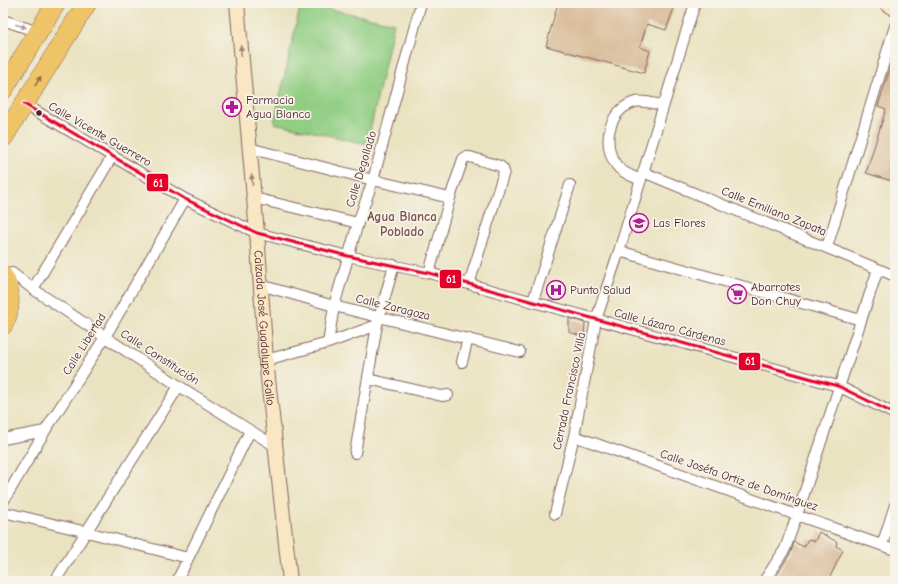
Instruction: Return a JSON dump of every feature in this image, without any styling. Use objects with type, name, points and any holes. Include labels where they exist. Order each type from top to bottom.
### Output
[{"type":"highway","points":[[3,90],[56,3]]},
{"type":"highway","points":[[3,138],[87,3]]},
{"type":"highway","points":[[3,325],[7,318],[9,303],[8,274]]},
{"type":"street","name":"Calzada José Guadalupe Gallo","points":[[237,3],[257,233],[266,360],[290,581]]},
{"type":"street","name":"Calle Degollado","points":[[328,343],[334,306],[358,223],[373,180],[421,3]]},
{"type":"street","name":"Cerrada Francisco Villa","points":[[555,514],[574,436],[596,320],[619,251],[695,3]]},
{"type":"street","points":[[886,3],[895,9]]},
{"type":"street","points":[[3,20],[38,32]]},
{"type":"street","points":[[827,247],[895,26]]},
{"type":"street","name":"Calle Emiliano Zapata","points":[[663,105],[636,102],[624,107],[617,113],[609,128],[608,142],[617,167],[827,247],[895,276]]},
{"type":"street","name":"Calle Vicente Guerrero","points":[[24,104],[185,198],[257,233],[348,256],[429,272],[596,320]]},
{"type":"street","points":[[249,148],[450,198]]},
{"type":"street","points":[[33,288],[113,155]]},
{"type":"street","points":[[429,272],[450,198],[463,159],[470,157],[500,166],[504,172],[469,284]]},
{"type":"street","points":[[532,301],[570,185]]},
{"type":"street","name":"Calle Libertad","points":[[3,502],[45,431],[105,337],[185,198]]},
{"type":"street","points":[[254,198],[358,223]]},
{"type":"street","points":[[619,251],[861,320]]},
{"type":"street","points":[[355,453],[378,321],[394,265]]},
{"type":"street","points":[[764,581],[785,549],[878,269]]},
{"type":"street","name":"Calle Constitución","points":[[8,274],[33,288],[179,386],[276,446]]},
{"type":"street","name":"Calle Zaragoza","points":[[260,285],[334,306],[378,321],[468,338],[520,352]]},
{"type":"street","name":"Calle Lázaro Cárdenas","points":[[596,320],[838,386],[895,414]]},
{"type":"street","points":[[266,360],[328,343],[378,321]]},
{"type":"street","points":[[462,362],[468,338]]},
{"type":"street","points":[[368,379],[442,396],[448,395]]},
{"type":"street","points":[[55,581],[179,386]]},
{"type":"street","points":[[3,439],[45,431]]},
{"type":"street","points":[[177,581],[250,431]]},
{"type":"street","name":"Calle Joséfa Ortiz de Domínguez","points":[[574,436],[895,550]]},
{"type":"street","points":[[882,545],[895,505]]},
{"type":"street","points":[[3,512],[188,558]]},
{"type":"green space","points":[[301,3],[394,23],[367,144],[274,123]]},
{"type":"building","points":[[558,3],[667,3],[666,6],[674,8],[666,30],[647,24],[640,47],[650,51],[644,73],[546,46]]},
{"type":"building","points":[[893,59],[895,59],[895,182],[866,173],[886,109],[878,106]]},
{"type":"building","points":[[569,318],[585,323],[584,337],[569,332]]},
{"type":"building","points":[[819,532],[837,542],[836,546],[843,550],[828,581],[773,581],[791,552],[794,542],[804,547],[808,539],[815,541]]},
{"type":"transit line","name":"61","points":[[24,104],[185,199],[257,233],[348,256],[429,273],[838,386],[895,414]]},
{"type":"place","name":"Farmacia Agua Blanca","points":[[232,107]]},
{"type":"place","name":"Las Flores","points":[[639,223]]},
{"type":"place","name":"Punto Salud","points":[[556,290]]},
{"type":"place","name":"Abarrotes Don Chuy","points":[[737,294]]},
{"type":"district","name":"Agua Blanca Poblado","points":[[402,224]]}]
